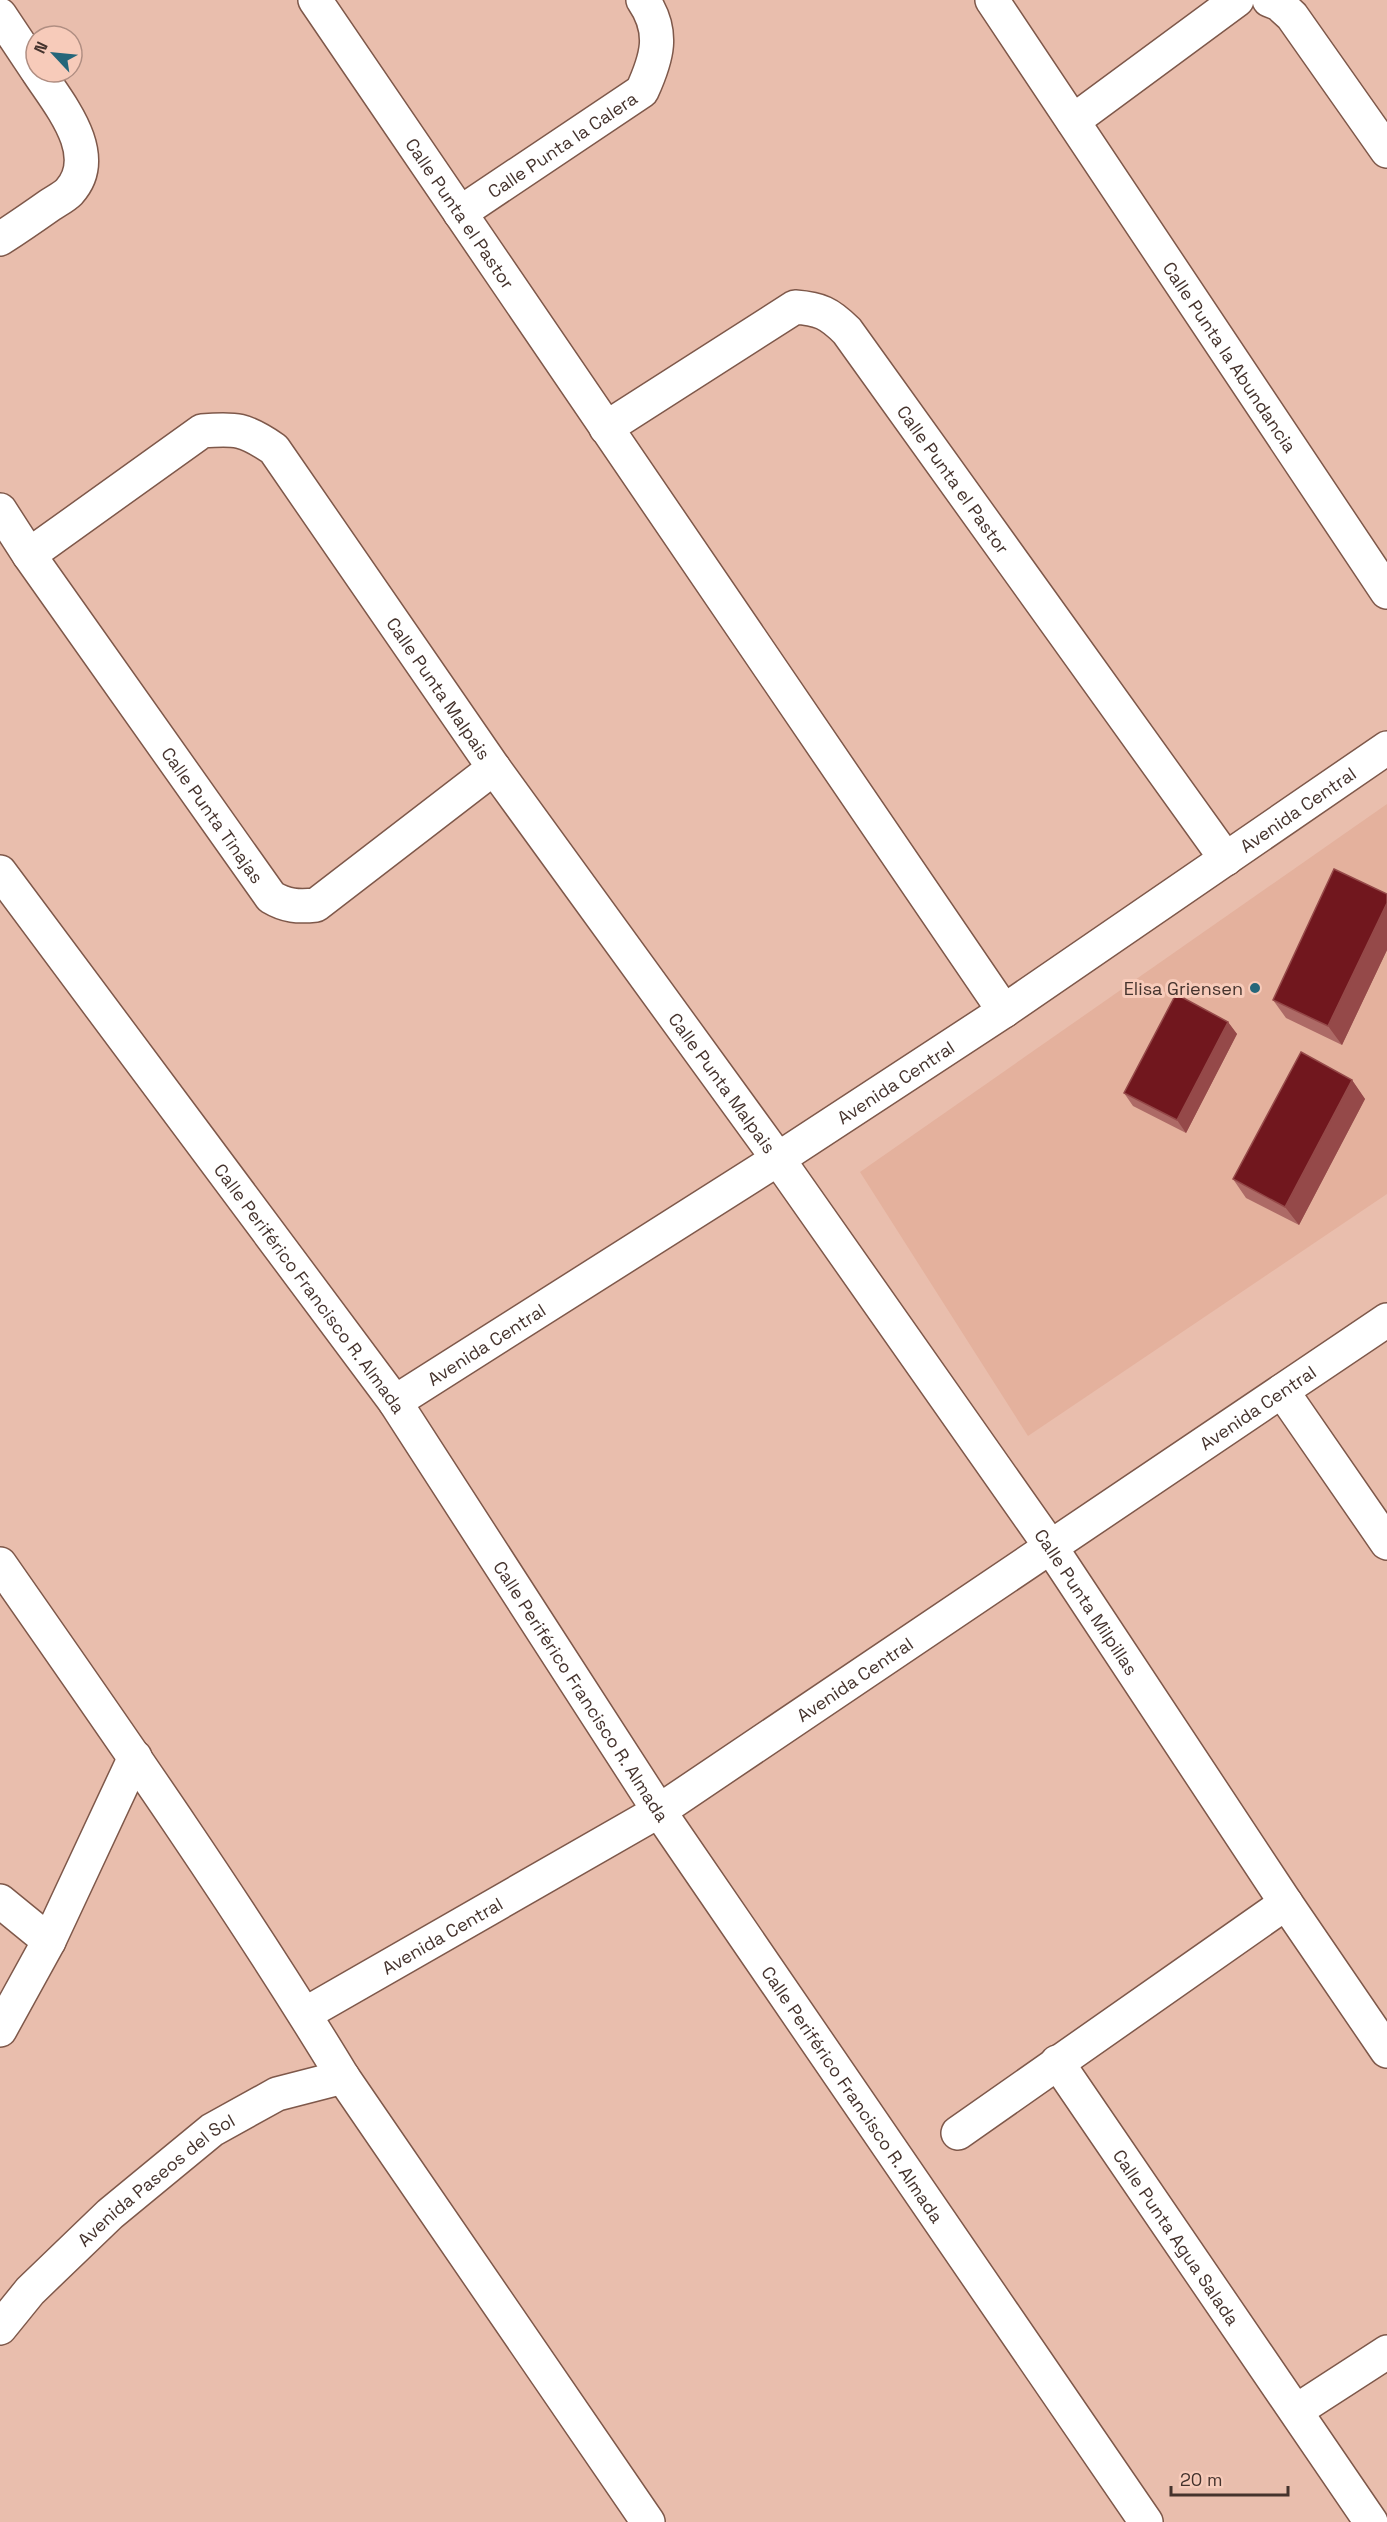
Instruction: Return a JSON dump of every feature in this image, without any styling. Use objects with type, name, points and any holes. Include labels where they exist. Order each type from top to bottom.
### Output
[{"type":"street","name":"Calle Punta el Pastor","points":[[315,0],[1004,1011]]},
{"type":"street","name":"Calle Punta la Calera","points":[[460,213],[642,91],[654,63],[657,38],[653,14],[643,0]]},
{"type":"street","name":"Calle Punta la Abundancia","points":[[992,0],[1387,592]]},
{"type":"street","points":[[1073,121],[1237,0]]},
{"type":"street","points":[[1269,0],[1279,4],[1292,16],[1387,152]]},
{"type":"street","points":[[0,15],[24,51]]},
{"type":"street","points":[[0,239],[69,192],[78,177],[81,148],[69,120],[45,84]]},
{"type":"street","name":"Calle Punta el Pastor","points":[[606,428],[795,307],[815,309],[833,317],[847,331],[1227,859]]},
{"type":"street","name":"Calle Punta Malpais","points":[[29,555],[202,431],[231,428],[254,435],[274,449],[494,768],[778,1159]]},
{"type":"street","name":"Calle Punta Tinajas","points":[[0,510],[29,555],[271,897],[282,903],[298,907],[316,905],[494,768]]},
{"type":"street","name":"Avenida Central","points":[[395,1402],[778,1159],[1004,1011],[1387,748]]},
{"type":"street","name":"Calle Periférico Francisco R. Almada","points":[[0,872],[395,1402],[659,1811],[1146,2522]]},
{"type":"street","name":"Calle Punta Milpillas","points":[[778,1159],[1050,1546],[1286,1903],[1387,2051]]},
{"type":"street","name":"Avenida Central","points":[[304,2014],[659,1811],[1387,1320]]},
{"type":"street","points":[[1282,1390],[1387,1543]]},
{"type":"street","points":[[0,1564],[135,1757],[343,2077],[648,2522]]},
{"type":"street","points":[[0,2030],[49,1941],[135,1757]]},
{"type":"street","points":[[0,1901],[49,1941]]},
{"type":"street","points":[[958,2133],[1286,1903]]},
{"type":"street","name":"Calle Punta Agua Salada","points":[[1057,2062],[1371,2522]]},
{"type":"street","name":"Avenida Paseos del Sol","points":[[0,2328],[30,2291],[110,2214],[212,2130],[277,2094],[343,2077]]},
{"type":"street","points":[[1296,2410],[1387,2352]]},
{"type":"shaded area","name":"Elisa Griensen","points":[[1387,804],[1387,1194],[1028,1436],[860,1172]]},
{"type":"building","points":[[1334,869],[1387,894],[1387,903],[1328,1026],[1273,1000]]},
{"type":"building","points":[[1176,994],[1228,1022],[1177,1120],[1124,1093]]},
{"type":"building","points":[[1301,1052],[1352,1080],[1285,1207],[1233,1179]]},
{"type":"place","name":"Elisa Griensen","points":[[1255,988]]}]
